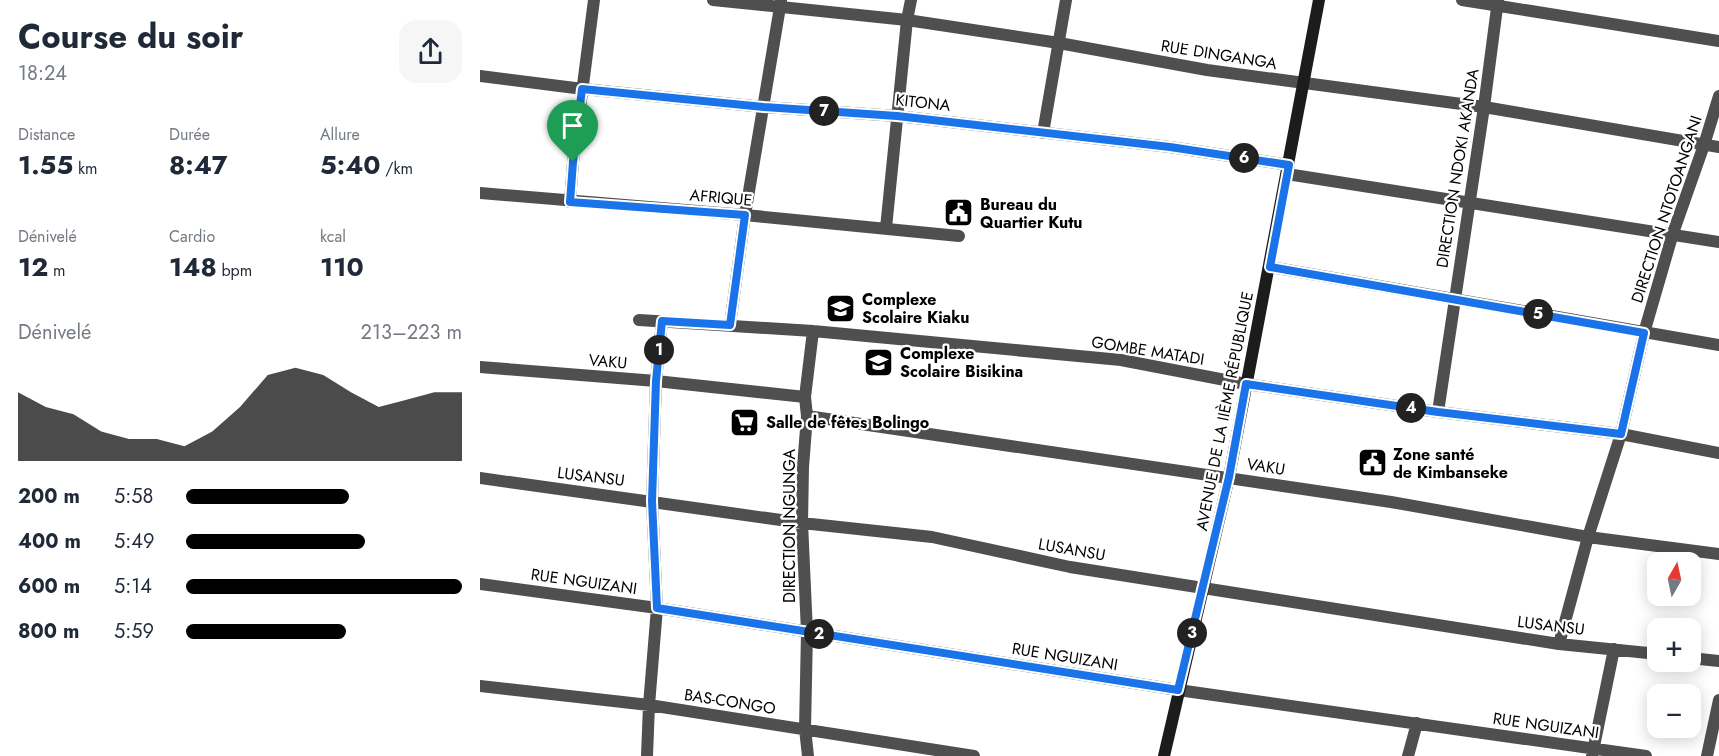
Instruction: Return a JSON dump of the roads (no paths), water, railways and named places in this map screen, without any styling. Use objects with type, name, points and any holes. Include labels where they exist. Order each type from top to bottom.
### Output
[{"type":"street","points":[[570,202],[594,0]]},
{"type":"street","name":"RUE DINGANGA","points":[[713,0],[781,4],[907,20],[1059,43],[1207,70],[1484,107],[1719,147]]},
{"type":"street","points":[[886,228],[911,0]]},
{"type":"street","points":[[1043,133],[1066,0]]},
{"type":"street","name":"AVENUE DE LA IIÈME RÉPUBLIQUE","points":[[1164,756],[1229,477],[1319,0]]},
{"type":"street","points":[[1462,0],[1497,3],[1719,41]]},
{"type":"street","name":"DIRECTION NDOKI AKANDA","points":[[1438,412],[1484,107],[1497,3]]},
{"type":"street","points":[[730,325],[745,215],[781,4]]},
{"type":"street","name":"KITONA","points":[[480,76],[582,89],[764,107],[897,116],[1170,147],[1468,203],[1673,233],[1719,242]]},
{"type":"street","name":"DIRECTION NTOTOANGANI","points":[[1559,644],[1588,537],[1621,434],[1644,333],[1673,233],[1719,96]]},
{"type":"street","name":"AFRIQUE","points":[[480,193],[959,236]]},
{"type":"street","points":[[1270,267],[1719,345]]},
{"type":"street","name":"GOMBE MATADI","points":[[639,320],[730,325],[1121,360],[1246,384],[1438,412],[1621,434],[1719,453]]},
{"type":"street","points":[[647,756],[657,608],[652,501],[656,381],[662,321]]},
{"type":"street","name":"DIRECTION NGUNGA","points":[[808,756],[807,632],[802,523],[807,416],[805,397],[813,332]]},
{"type":"street","name":"VAKU","points":[[480,367],[656,381],[805,397]]},
{"type":"street","name":"VAKU","points":[[807,416],[1229,477],[1391,502],[1588,537],[1719,554]]},
{"type":"street","name":"LUSANSU","points":[[480,478],[802,523],[932,537],[1070,567],[1354,613],[1559,644],[1647,653]]},
{"type":"street","name":"RUE NGUIZANI","points":[[480,584],[657,608],[1178,690],[1417,723],[1593,753],[1646,756]]},
{"type":"street","points":[[1593,753],[1614,649]]},
{"type":"street","points":[[1701,660],[1719,662]]},
{"type":"street","name":"BAS-CONGO","points":[[480,686],[649,705],[974,756]]},
{"type":"street","points":[[1707,756],[1719,700]]},
{"type":"street","points":[[1408,756],[1417,723]]},
{"type":"place","name":"Bureau du Quartier Kutu","points":[[959,213]]},
{"type":"place","name":"Complexe Scolaire Kiaku","points":[[841,308]]},
{"type":"place","name":"Complexe Scolaire Bisikina","points":[[879,362]]},
{"type":"place","name":"Salle de fêtes Bolingo","points":[[745,422]]},
{"type":"place","name":"Zone santé de Kimbanseke","points":[[1372,463]]}]
